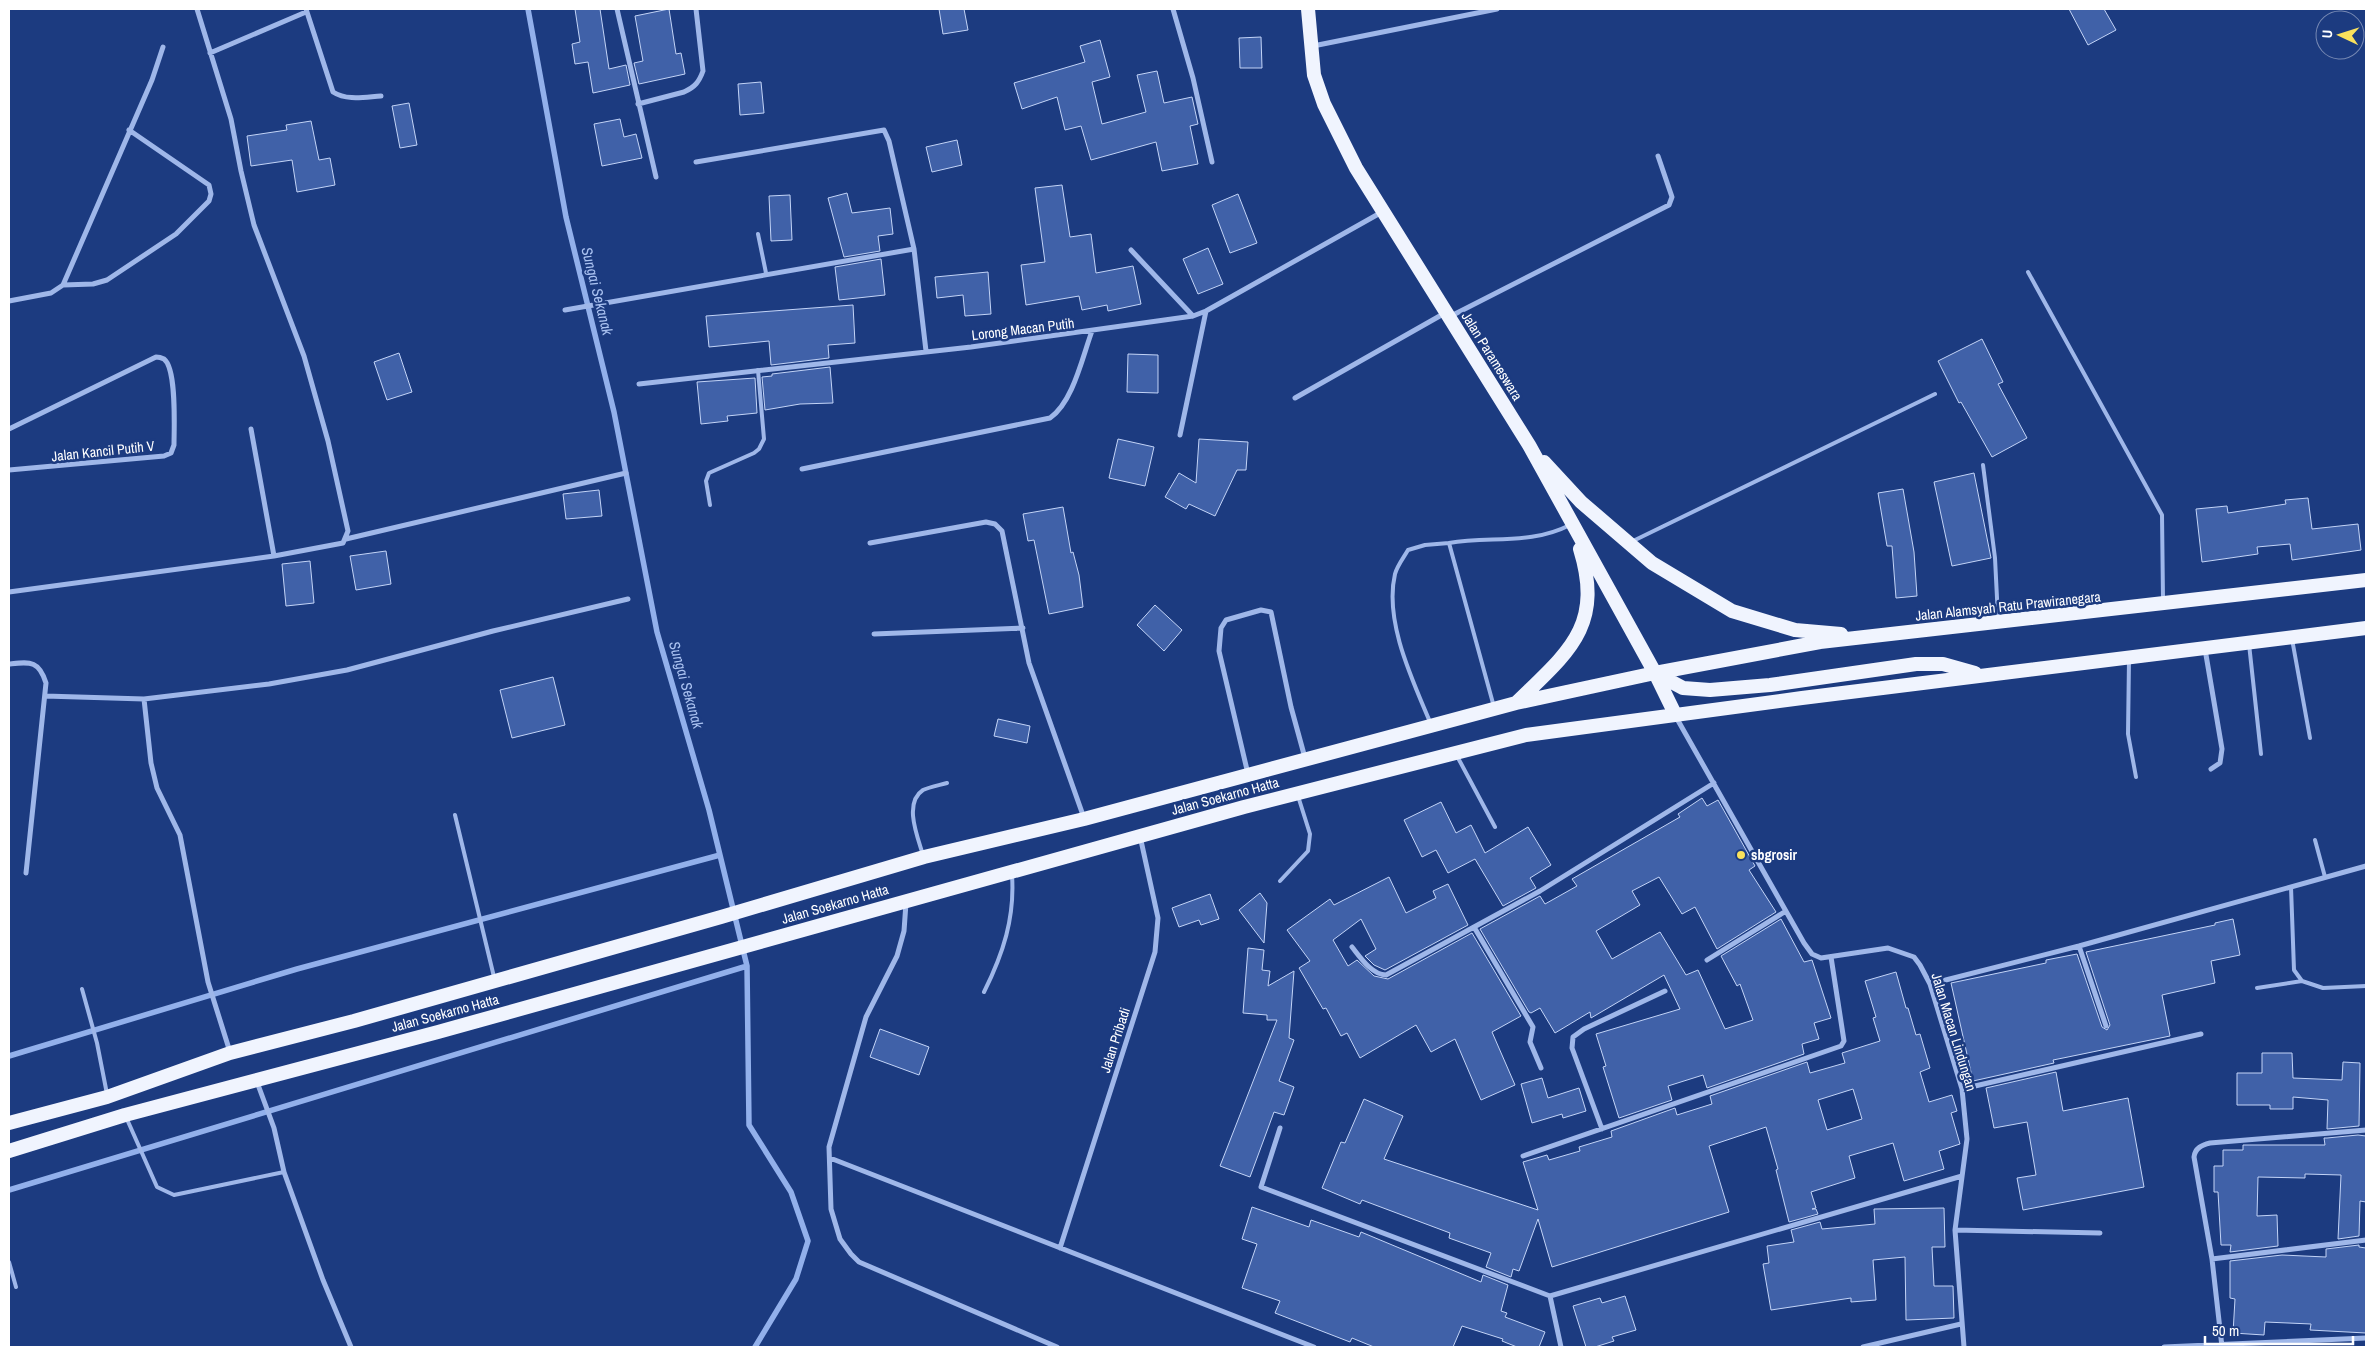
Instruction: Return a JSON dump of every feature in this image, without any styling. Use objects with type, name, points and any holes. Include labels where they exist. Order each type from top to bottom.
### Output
[{"type":"highway","name":"Jalan Parameswara","points":[[1308,9],[1314,75],[1324,104],[1356,168],[1529,445],[1655,672],[1675,714]]},
{"type":"highway","points":[[1529,445],[1581,502],[1652,563],[1732,611],[1795,630],[1870,637]]},
{"type":"highway","points":[[1516,703],[1562,659],[1583,622],[1589,601],[1588,580],[1572,524]]},
{"type":"highway","name":"Jalan Alamsyah Ratu Prawiranegara","points":[[1655,672],[1820,642],[2366,580]]},
{"type":"highway","points":[[1675,714],[2366,628]]},
{"type":"highway","points":[[1655,672],[1683,688],[1710,690],[1770,684],[1916,664],[1943,664],[1984,675]]},
{"type":"highway","name":"Jalan Soekarno Hatta","points":[[9,1123],[107,1097],[230,1053],[354,1021],[768,904],[924,857],[1084,819],[1516,703],[1655,672]]},
{"type":"highway","name":"Jalan Soekarno Hatta","points":[[9,1151],[125,1115],[438,1032],[906,900],[1297,794],[1526,735],[1675,714]]},
{"type":"street","points":[[9,592],[274,556],[343,543],[346,539],[348,531],[332,459],[306,365],[254,225],[231,119],[197,9]]},
{"type":"street","points":[[618,9],[656,177]]},
{"type":"street","points":[[638,104],[684,92],[691,89],[700,80],[703,71],[696,9]]},
{"type":"street","points":[[1173,9],[1193,78],[1212,162]]},
{"type":"street","points":[[1310,47],[1497,9]]},
{"type":"street","points":[[210,53],[306,10],[333,92],[339,96],[350,98],[381,96]]},
{"type":"street","points":[[63,285],[152,80],[163,47]]},
{"type":"street","points":[[9,302],[51,293],[63,285],[93,284],[107,280],[176,234],[209,201],[211,194],[209,185],[129,130]]},
{"type":"street","points":[[696,162],[884,130],[889,141],[914,249],[926,351]]},
{"type":"street","points":[[1295,398],[1447,315],[1670,205],[1672,197],[1658,156]]},
{"type":"street","name":"Lorong Macan Putih","points":[[639,384],[1092,331],[1193,316],[1206,311],[1383,211]]},
{"type":"street","points":[[565,310],[766,273],[914,249]]},
{"type":"street","points":[[1131,250],[1193,316]]},
{"type":"street","points":[[1180,435],[1206,311]]},
{"type":"street","points":[[802,469],[1050,418],[1060,411],[1068,396],[1092,331]]},
{"type":"street","name":"Jalan Kancil Putih V","points":[[9,428],[156,356],[163,358],[167,364],[172,379],[174,445],[170,453],[164,456],[9,470]]},
{"type":"street","points":[[251,429],[274,556]]},
{"type":"street","points":[[346,539],[626,473]]},
{"type":"street","points":[[870,543],[986,522],[995,524],[1002,531],[1029,663],[1084,819]]},
{"type":"street","points":[[45,696],[144,699],[270,684],[347,670],[493,631],[628,599]]},
{"type":"street","points":[[1248,775],[1218,651],[1221,628],[1226,620],[1261,610],[1272,612],[1291,707],[1305,760]]},
{"type":"street","points":[[874,634],[1023,628]]},
{"type":"street","points":[[2205,648],[2222,749],[2220,763],[2211,769]]},
{"type":"street","points":[[9,664],[25,662],[38,665],[43,671],[46,683],[26,873]]},
{"type":"street","points":[[144,699],[151,764],[157,788],[180,835],[208,982],[230,1053]]},
{"type":"street","name":"Jalan Macan Lindungan","points":[[1675,714],[1812,954],[1821,958],[1888,948],[1898,950],[1914,957],[1930,984],[1962,1089],[1967,1139],[1955,1230],[1964,1347]]},
{"type":"street","points":[[1352,947],[1365,962],[1383,975],[1540,891],[1714,783]]},
{"type":"street","name":"Jalan Pribadi","points":[[1060,1248],[1155,952],[1158,918],[1140,836]]},
{"type":"street","points":[[1930,984],[2080,946],[2366,866]]},
{"type":"street","points":[[906,900],[904,930],[897,956],[866,1017],[829,1147],[831,1209],[840,1239],[851,1254],[860,1262],[1057,1347]]},
{"type":"street","points":[[1707,960],[1786,911]]},
{"type":"street","points":[[1474,927],[1533,1027],[1530,1042],[1541,1068]]},
{"type":"street","points":[[2080,946],[2106,1026]]},
{"type":"street","points":[[1523,1156],[1841,1046],[1844,1040],[1831,957]]},
{"type":"street","points":[[1602,1129],[1572,1048],[1574,1037],[1584,1029],[1665,991]]},
{"type":"street","points":[[1962,1089],[2202,1034]]},
{"type":"street","points":[[256,1079],[274,1128],[284,1172],[323,1280],[351,1347]]},
{"type":"street","points":[[1280,1128],[1261,1187],[1550,1296],[1962,1176]]},
{"type":"street","points":[[2222,1346],[2212,1259],[2194,1158],[2200,1147],[2210,1144],[2366,1130]]},
{"type":"street","points":[[830,1158],[1314,1347]]},
{"type":"street","points":[[1955,1230],[2100,1232]]},
{"type":"street","points":[[2212,1259],[2366,1240]]},
{"type":"street","points":[[1550,1296],[1561,1347]]},
{"type":"street","points":[[1863,1347],[1961,1324]]},
{"type":"street","points":[[2164,1347],[2281,1344],[2366,1338]]},
{"type":"lane","points":[[758,234],[766,273]]},
{"type":"lane","points":[[2028,272],[2162,514],[2163,604]]},
{"type":"lane","points":[[710,505],[706,481],[709,473],[754,453],[760,449],[764,439],[758,370]]},
{"type":"lane","points":[[1629,544],[1935,394]]},
{"type":"lane","points":[[1983,465],[1995,558],[1998,623]]},
{"type":"lane","points":[[1432,726],[1409,671],[1396,625],[1395,573],[1408,550],[1425,545],[1542,537],[1572,524]]},
{"type":"lane","points":[[1449,543],[1494,709]]},
{"type":"lane","points":[[2292,637],[2310,738]]},
{"type":"lane","points":[[2248,642],[2261,754]]},
{"type":"lane","points":[[2129,657],[2128,734],[2136,777]]},
{"type":"lane","points":[[1455,753],[1495,827]]},
{"type":"lane","points":[[924,857],[913,812],[914,802],[923,790],[947,783]]},
{"type":"lane","points":[[1280,881],[1308,851],[1310,834],[1297,794]]},
{"type":"lane","points":[[455,815],[486,935],[495,980]]},
{"type":"lane","points":[[2315,840],[2325,878]]},
{"type":"lane","points":[[984,992],[1000,960],[1010,923],[1013,892],[1012,871]]},
{"type":"lane","points":[[2291,887],[2294,970],[2302,981]]},
{"type":"lane","points":[[2257,988],[2302,981],[2323,988],[2366,986]]},
{"type":"lane","points":[[82,989],[97,1043],[107,1097]]},
{"type":"lane","points":[[125,1115],[148,1163],[157,1187],[174,1195],[284,1172]]},
{"type":"lane","points":[[9,1262],[16,1287]]},
{"type":"building","points":[[575,9],[600,9],[609,69],[626,65],[630,85],[593,93],[588,62],[575,64],[572,44],[580,42]]},
{"type":"building","points":[[669,9],[676,54],[681,53],[685,74],[639,84],[634,63],[643,61],[635,16]]},
{"type":"building","points":[[939,9],[964,9],[968,30],[943,34]]},
{"type":"building","points":[[2069,9],[2104,9],[2116,30],[2088,45]]},
{"type":"building","points":[[1261,37],[1262,68],[1240,68],[1239,38]]},
{"type":"building","points":[[1100,40],[1110,77],[1092,82],[1102,124],[1146,112],[1137,75],[1157,71],[1164,103],[1192,97],[1198,124],[1190,126],[1198,164],[1162,171],[1156,142],[1091,160],[1081,126],[1065,130],[1057,97],[1022,109],[1014,83],[1085,62],[1080,46]]},
{"type":"building","points":[[761,82],[764,113],[740,115],[738,84]]},
{"type":"building","points":[[409,103],[417,145],[400,148],[392,106]]},
{"type":"building","points":[[620,119],[624,137],[636,134],[642,158],[602,166],[594,124]]},
{"type":"building","points":[[311,121],[319,160],[330,158],[335,185],[297,192],[292,160],[251,166],[247,136],[287,130],[286,125]]},
{"type":"building","points":[[957,140],[962,165],[932,172],[926,147]]},
{"type":"building","points":[[1062,185],[1070,237],[1091,234],[1096,273],[1133,266],[1141,304],[1108,311],[1107,305],[1082,310],[1079,296],[1026,305],[1021,265],[1045,262],[1035,188]]},
{"type":"building","points":[[847,193],[852,213],[890,208],[893,234],[878,236],[880,251],[844,257],[828,198]]},
{"type":"building","points":[[1238,194],[1257,243],[1230,253],[1212,205]]},
{"type":"building","points":[[790,195],[792,240],[771,241],[769,196]]},
{"type":"building","points":[[1208,248],[1223,284],[1198,294],[1183,259]]},
{"type":"building","points":[[881,259],[885,295],[839,300],[835,267]]},
{"type":"building","points":[[988,272],[991,314],[965,316],[963,295],[937,298],[935,277]]},
{"type":"building","points":[[853,305],[855,343],[828,345],[829,358],[771,365],[769,341],[709,347],[706,316]]},
{"type":"building","points":[[1982,339],[2003,382],[1998,384],[2027,438],[1992,457],[1961,402],[1959,403],[1938,361]]},
{"type":"building","points":[[399,353],[412,392],[387,400],[374,362]]},
{"type":"building","points":[[1128,354],[1158,355],[1158,393],[1127,392]]},
{"type":"building","points":[[830,367],[833,403],[800,404],[765,410],[762,377],[772,376],[772,374]]},
{"type":"building","points":[[755,378],[757,413],[727,416],[728,421],[701,424],[697,382]]},
{"type":"building","points":[[1118,439],[1154,447],[1145,486],[1109,478]]},
{"type":"building","points":[[1199,439],[1248,442],[1246,470],[1237,470],[1215,516],[1189,504],[1186,509],[1165,497],[1179,473],[1196,483]]},
{"type":"building","points":[[1974,473],[1991,558],[1952,566],[1934,482]]},
{"type":"building","points":[[1903,489],[1914,552],[1917,596],[1896,598],[1892,546],[1887,546],[1878,493]]},
{"type":"building","points":[[599,490],[602,516],[566,519],[563,494]]},
{"type":"building","points":[[2308,498],[2312,529],[2358,524],[2361,550],[2292,560],[2290,544],[2257,547],[2258,554],[2202,562],[2196,509],[2227,506],[2228,513],[2286,504],[2285,500]]},
{"type":"building","points":[[1063,507],[1071,553],[1073,552],[1079,575],[1083,607],[1049,614],[1034,540],[1028,541],[1023,514]]},
{"type":"building","points":[[386,551],[391,584],[356,590],[350,556]]},
{"type":"building","points":[[310,561],[314,603],[286,606],[282,564]]},
{"type":"building","points":[[1155,605],[1182,630],[1164,651],[1137,625]]},
{"type":"building","points":[[553,677],[565,725],[512,738],[500,690]]},
{"type":"building","points":[[998,719],[1030,726],[1027,743],[994,736]]},
{"type":"building","points":[[1702,798],[1707,806],[1718,800],[1755,866],[1749,870],[1776,912],[1717,949],[1695,907],[1682,914],[1659,877],[1632,891],[1640,905],[1596,931],[1612,959],[1660,932],[1686,975],[1698,970],[1725,1029],[1753,1020],[1740,984],[1737,986],[1721,956],[1781,919],[1804,962],[1812,960],[1831,1018],[1814,1023],[1819,1039],[1802,1044],[1804,1054],[1707,1088],[1703,1075],[1668,1086],[1672,1100],[1619,1118],[1603,1067],[1606,1066],[1596,1034],[1680,1009],[1664,975],[1591,1018],[1590,1012],[1555,1033],[1540,1008],[1531,1013],[1529,1012],[1480,929],[1540,896],[1545,904],[1577,886],[1572,879],[1680,817],[1678,814]]},
{"type":"building","points":[[1441,802],[1456,833],[1471,825],[1485,853],[1528,827],[1551,865],[1530,878],[1536,888],[1503,906],[1475,859],[1448,873],[1436,850],[1422,857],[1404,820]]},
{"type":"building","points":[[1389,877],[1406,913],[1436,898],[1433,891],[1448,884],[1468,925],[1385,970],[1374,965],[1365,956],[1376,949],[1361,919],[1333,940],[1348,966],[1357,960],[1374,976],[1388,979],[1472,933],[1521,1016],[1492,1032],[1515,1085],[1481,1100],[1455,1039],[1431,1052],[1416,1025],[1360,1058],[1347,1033],[1341,1036],[1326,1008],[1323,1009],[1299,968],[1310,961],[1287,930],[1330,899],[1334,905]]},
{"type":"building","points":[[1260,893],[1267,903],[1264,943],[1239,910]]},
{"type":"building","points":[[1210,894],[1219,919],[1201,925],[1199,920],[1179,927],[1172,908]]},
{"type":"building","points":[[2233,919],[2240,955],[2211,961],[2215,983],[2162,995],[2170,1036],[2053,1060],[2054,1063],[1973,1081],[1951,983],[2046,963],[2046,960],[2077,954],[2102,1027],[2107,1030],[2110,1025],[2086,952],[2215,925],[2215,923]]},
{"type":"building","points":[[1248,948],[1264,950],[1262,970],[1270,971],[1268,986],[1294,971],[1289,1038],[1294,1040],[1279,1081],[1294,1087],[1284,1115],[1274,1112],[1250,1177],[1220,1166],[1277,1020],[1267,1020],[1267,1015],[1243,1013]]},
{"type":"building","points":[[1896,972],[1906,1008],[1908,1008],[1916,1035],[1920,1034],[1930,1068],[1920,1072],[1929,1102],[1952,1095],[1957,1111],[1951,1113],[1960,1144],[1939,1151],[1944,1169],[1904,1181],[1893,1143],[1849,1156],[1855,1178],[1811,1192],[1816,1208],[1812,1209],[1816,1209],[1818,1214],[1789,1222],[1776,1170],[1778,1169],[1766,1127],[1709,1146],[1729,1212],[1552,1267],[1538,1219],[1519,1271],[1513,1269],[1511,1277],[1486,1267],[1491,1253],[1449,1238],[1450,1233],[1362,1200],[1360,1204],[1322,1188],[1341,1142],[1345,1143],[1364,1099],[1403,1116],[1384,1159],[1538,1210],[1523,1162],[1547,1155],[1549,1160],[1580,1151],[1579,1147],[1612,1137],[1611,1131],[1675,1108],[1677,1115],[1712,1104],[1710,1096],[1807,1062],[1810,1073],[1845,1063],[1842,1053],[1880,1041],[1873,1018],[1876,1017],[1865,981]],"holes":[[[1853,1089],[1862,1119],[1827,1130],[1818,1100]]]},
{"type":"building","points":[[880,1029],[929,1047],[919,1075],[870,1057]]},
{"type":"building","points":[[2262,1053],[2292,1053],[2293,1078],[2342,1080],[2343,1062],[2360,1063],[2359,1126],[2327,1129],[2328,1100],[2293,1097],[2293,1109],[2270,1109],[2270,1105],[2237,1105],[2237,1073],[2262,1073]]},
{"type":"building","points":[[2056,1072],[2063,1111],[2128,1098],[2144,1187],[2023,1210],[2017,1178],[2036,1175],[2027,1122],[1994,1128],[1986,1088]]},
{"type":"building","points":[[1542,1078],[1548,1098],[1579,1088],[1586,1111],[1563,1118],[1562,1114],[1532,1123],[1521,1084]]},
{"type":"building","points":[[2366,1136],[2366,1202],[2360,1201],[2359,1236],[2338,1239],[2341,1175],[2305,1174],[2305,1178],[2258,1177],[2257,1216],[2277,1215],[2278,1246],[2230,1252],[2231,1245],[2221,1245],[2218,1192],[2214,1192],[2214,1166],[2223,1166],[2223,1150],[2243,1150],[2243,1145],[2325,1145],[2324,1138]]},
{"type":"building","points":[[1252,1207],[1309,1227],[1311,1220],[1359,1237],[1361,1232],[1481,1282],[1483,1275],[1508,1285],[1501,1311],[1507,1313],[1505,1317],[1545,1332],[1539,1347],[1517,1347],[1502,1341],[1503,1339],[1462,1326],[1453,1347],[1374,1347],[1352,1338],[1350,1342],[1275,1313],[1280,1301],[1242,1288],[1257,1244],[1242,1239]]},
{"type":"building","points":[[1944,1208],[1945,1247],[1932,1247],[1934,1286],[1953,1286],[1954,1318],[1906,1320],[1905,1257],[1873,1260],[1876,1300],[1851,1302],[1851,1298],[1771,1310],[1763,1264],[1769,1263],[1767,1246],[1794,1242],[1791,1230],[1820,1222],[1822,1229],[1875,1224],[1874,1209]]},
{"type":"building","points":[[2359,1245],[2359,1247],[2366,1248],[2366,1333],[2310,1330],[2311,1324],[2265,1322],[2264,1335],[2233,1333],[2235,1299],[2230,1298],[2230,1261],[2282,1255],[2326,1257],[2326,1249]]},
{"type":"building","points":[[1625,1296],[1636,1330],[1612,1337],[1614,1341],[1595,1347],[1586,1347],[1573,1306],[1600,1298],[1602,1303]]},
{"type":"waterway","name":"Sungai Sekanak","points":[[528,9],[566,217],[614,412],[657,632],[709,810],[747,966],[749,1125],[791,1192],[808,1241],[796,1279],[755,1347]]},
{"type":"waterway","points":[[9,1056],[297,969],[720,855]]},
{"type":"waterway","points":[[9,1190],[747,966]]},
{"type":"place","name":"sbgrosir","points":[[1741,855]]}]
